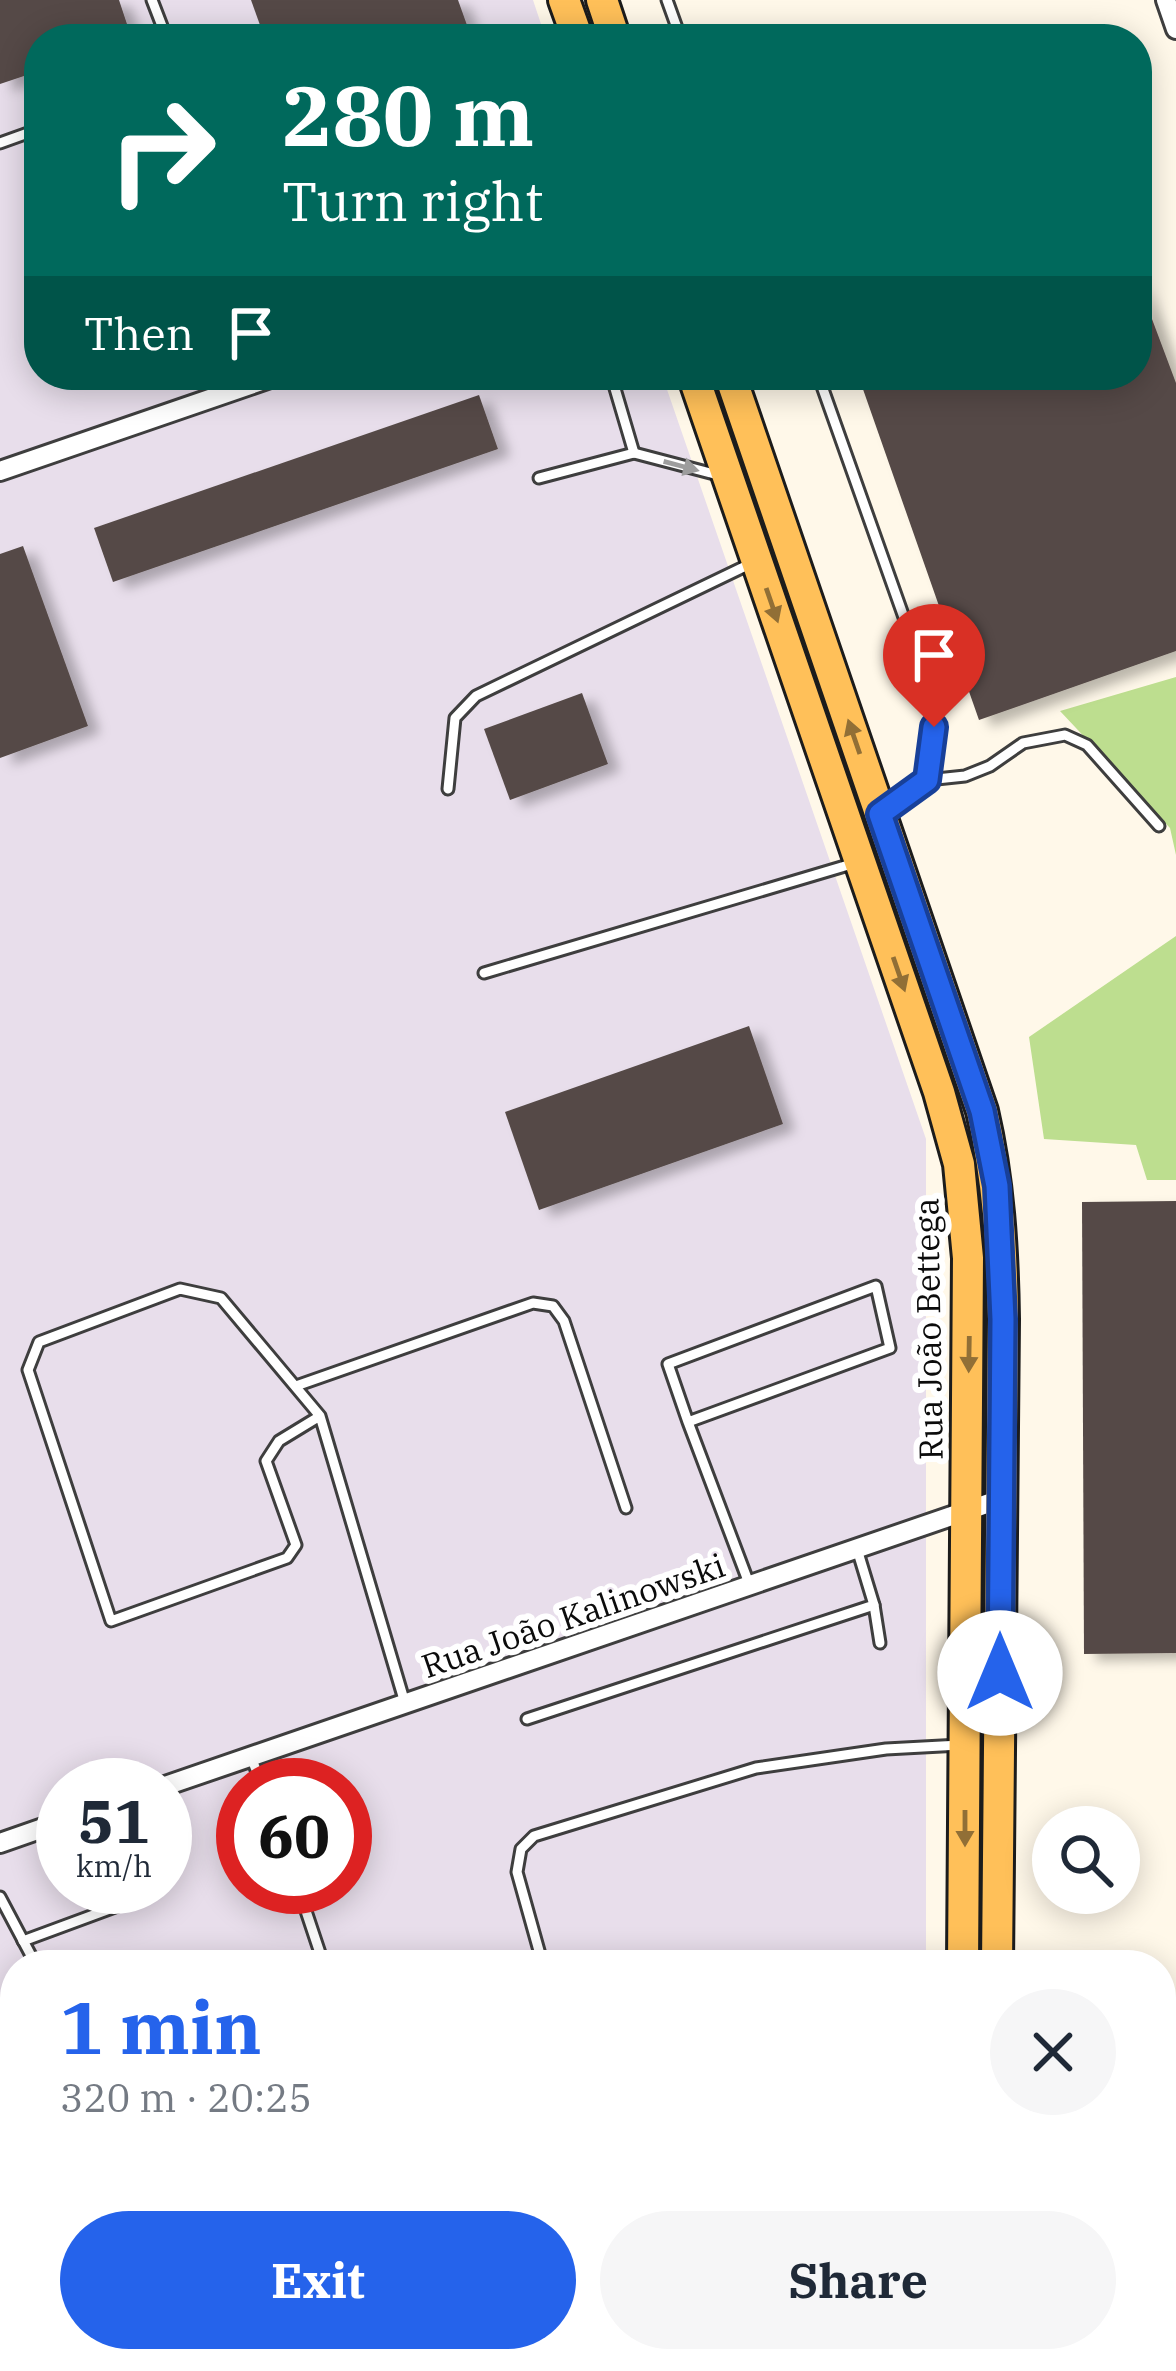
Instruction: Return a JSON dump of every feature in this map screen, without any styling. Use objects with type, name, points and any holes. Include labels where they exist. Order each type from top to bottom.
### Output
[{"type":"main road","name":"Rua João Bettega","points":[[698,390],[939,1092],[958,1164],[969,1312],[963,1950]]},
{"type":"main road","points":[[735,390],[982,1111],[991,1149],[1002,1267],[997,1950]]},
{"type":"street","points":[[1166,0],[1176,29]]},
{"type":"street","points":[[0,471],[215,390]]},
{"type":"street","name":"Rua João Kalinowski","points":[[192,1777],[1001,1499]]},
{"type":"street","points":[[0,1843],[36,1830]]},
{"type":"lane","points":[[615,390],[634,453]]},
{"type":"lane","points":[[823,390],[934,702],[927,780]]},
{"type":"lane","points":[[539,478],[634,453],[728,478]]},
{"type":"lane","points":[[448,789],[455,718],[476,696],[757,561]]},
{"type":"lane","points":[[880,814],[927,780],[965,776],[990,766],[1023,743],[1065,735],[1087,745],[1159,826]]},
{"type":"lane","points":[[484,973],[860,862]]},
{"type":"lane","points":[[688,1422],[890,1348],[875,1286],[668,1364],[688,1422],[750,1586]]},
{"type":"lane","points":[[320,1416],[279,1441],[266,1461],[296,1545],[287,1558],[111,1621],[28,1370],[39,1342],[180,1289],[221,1298],[320,1416],[405,1704]]},
{"type":"lane","points":[[296,1386],[533,1304],[553,1306],[564,1322],[626,1508]]},
{"type":"lane","points":[[856,1549],[880,1643]]},
{"type":"lane","points":[[527,1719],[874,1605]]},
{"type":"lane","points":[[539,1950],[517,1871],[521,1849],[534,1836],[756,1768],[886,1749],[965,1744]]},
{"type":"lane","points":[[0,1897],[28,1950]]},
{"type":"lane","points":[[23,1941],[96,1914]]},
{"type":"lane","points":[[307,1914],[319,1950]]},
{"type":"shaded area","points":[[0,0],[533,0],[541,24],[24,24],[24,390],[667,390],[926,1139],[926,1950],[0,1950]]},
{"type":"green space","points":[[1176,677],[1176,855],[1170,828],[1060,711]]},
{"type":"green space","points":[[1176,936],[1176,1180],[1147,1180],[1136,1145],[1044,1139],[1029,1037]]},
{"type":"building","points":[[0,0],[119,0],[127,24],[24,24],[24,76],[0,84]]},
{"type":"building","points":[[251,0],[458,0],[467,24],[260,24]]},
{"type":"building","points":[[1152,319],[1176,383],[1176,651],[979,720],[863,390],[1152,390]]},
{"type":"building","points":[[479,395],[498,449],[113,582],[94,528]]},
{"type":"building","points":[[23,546],[88,726],[0,758],[0,554]]},
{"type":"building","points":[[582,693],[608,764],[510,800],[484,729]]},
{"type":"building","points":[[749,1026],[783,1124],[539,1210],[505,1112]]},
{"type":"building","points":[[1176,1201],[1176,1653],[1084,1654],[1082,1202]]},
{"type":"route","points":[[934,727],[927,780],[880,814],[982,1111],[997,1186],[1003,1319],[1000,1673]]}]
